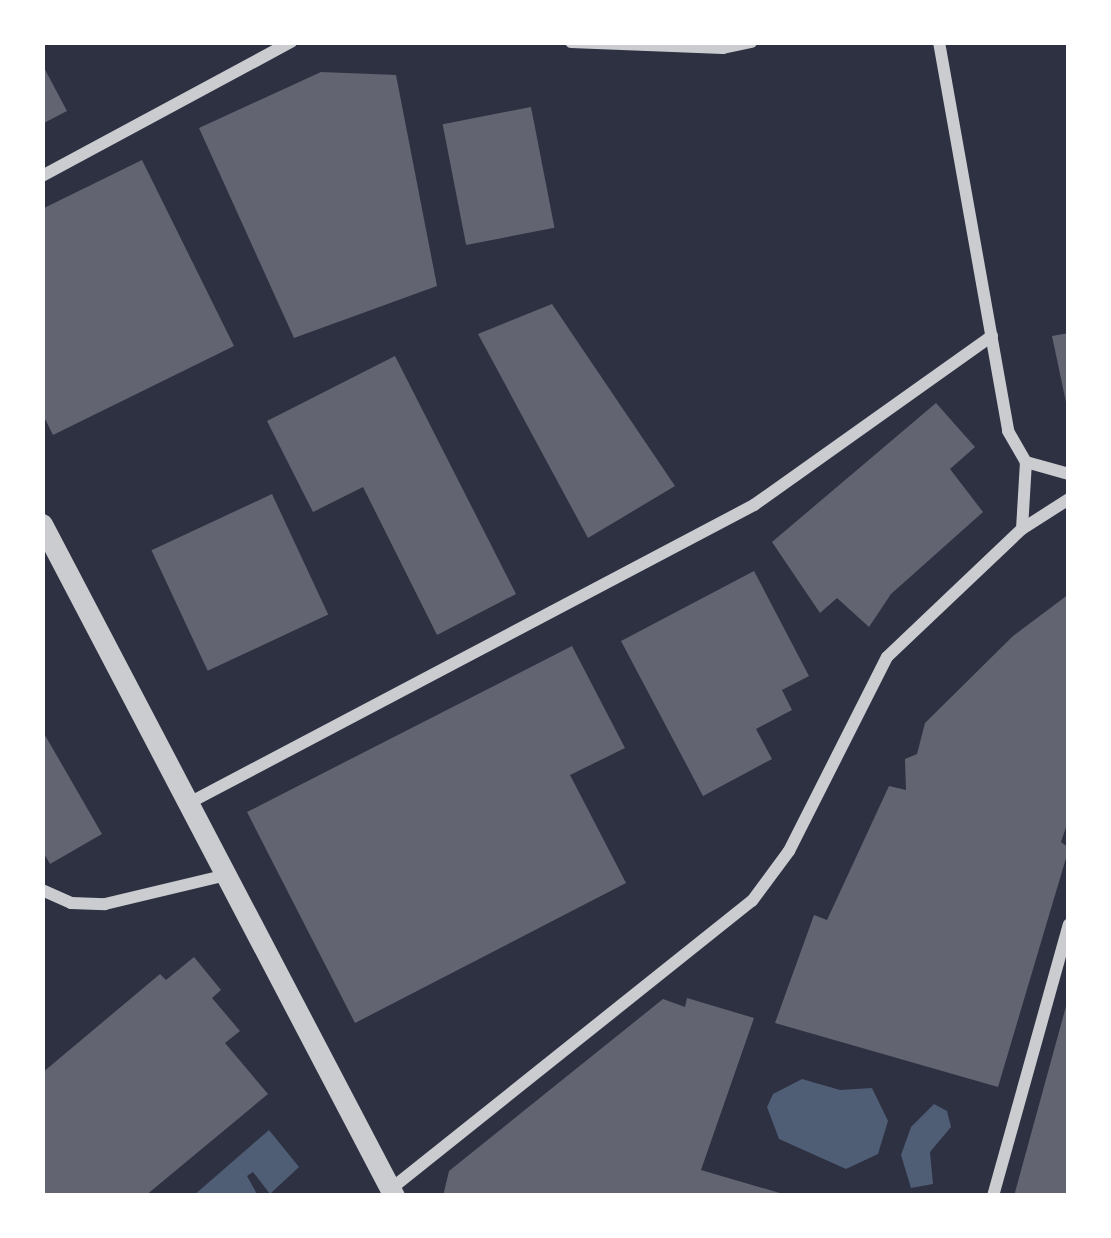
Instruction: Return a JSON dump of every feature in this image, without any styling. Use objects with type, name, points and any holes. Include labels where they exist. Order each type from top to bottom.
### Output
[{"type":"street","points":[[42,176],[291,42]]},
{"type":"street","points":[[571,42],[723,48],[752,42]]},
{"type":"street","points":[[939,42],[1008,431],[1026,462],[1022,529]]},
{"type":"street","points":[[189,803],[754,505],[992,336]]},
{"type":"street","points":[[1026,462],[1069,474]]},
{"type":"street","points":[[42,524],[229,875],[389,1194],[752,902],[789,851],[887,657],[1022,529],[1069,499]]},
{"type":"street","points":[[42,890],[71,903],[105,904],[229,875]]},
{"type":"street","points":[[993,1196],[1069,924]]},
{"type":"water","points":[[802,1079],[840,1090],[872,1088],[888,1121],[878,1154],[846,1169],[779,1139],[767,1107],[773,1094]]},
{"type":"water","points":[[934,1104],[947,1111],[951,1127],[930,1152],[933,1184],[911,1188],[901,1155],[911,1127]]},
{"type":"water","points":[[269,1130],[299,1167],[270,1194],[253,1172],[247,1176],[258,1196],[193,1196]]},
{"type":"building","points":[[42,64],[67,111],[42,124]]},
{"type":"building","points":[[321,72],[396,75],[437,286],[294,338],[199,128]]},
{"type":"building","points":[[531,107],[554,228],[466,245],[443,124]]},
{"type":"building","points":[[142,160],[234,346],[53,435],[42,413],[42,209]]},
{"type":"building","points":[[552,304],[675,486],[588,538],[478,334]]},
{"type":"building","points":[[1069,333],[1069,406],[1067,407],[1052,336]]},
{"type":"building","points":[[395,356],[516,594],[437,635],[363,487],[313,512],[267,421]]},
{"type":"building","points":[[936,403],[975,447],[950,469],[983,512],[891,594],[869,627],[837,598],[820,613],[772,542]]},
{"type":"building","points":[[272,494],[328,615],[208,671],[151,550]]},
{"type":"building","points":[[754,571],[809,676],[782,690],[792,710],[756,729],[772,759],[703,796],[621,641]]},
{"type":"building","points":[[1069,594],[1069,818],[1061,842],[1069,848],[998,1087],[775,1023],[814,915],[827,920],[889,786],[906,790],[905,759],[917,754],[925,723],[1013,636]]},
{"type":"building","points":[[572,646],[625,748],[570,775],[626,883],[355,1023],[247,812]]},
{"type":"building","points":[[42,730],[102,834],[50,864],[42,850]]},
{"type":"building","points":[[194,957],[221,990],[212,998],[240,1031],[225,1043],[268,1094],[145,1196],[42,1196],[42,1073],[160,974],[166,980]]},
{"type":"building","points":[[687,998],[754,1018],[701,1170],[790,1196],[443,1196],[449,1171],[663,999],[685,1007]]},
{"type":"building","points":[[1068,999],[1069,1196],[1014,1196]]}]
